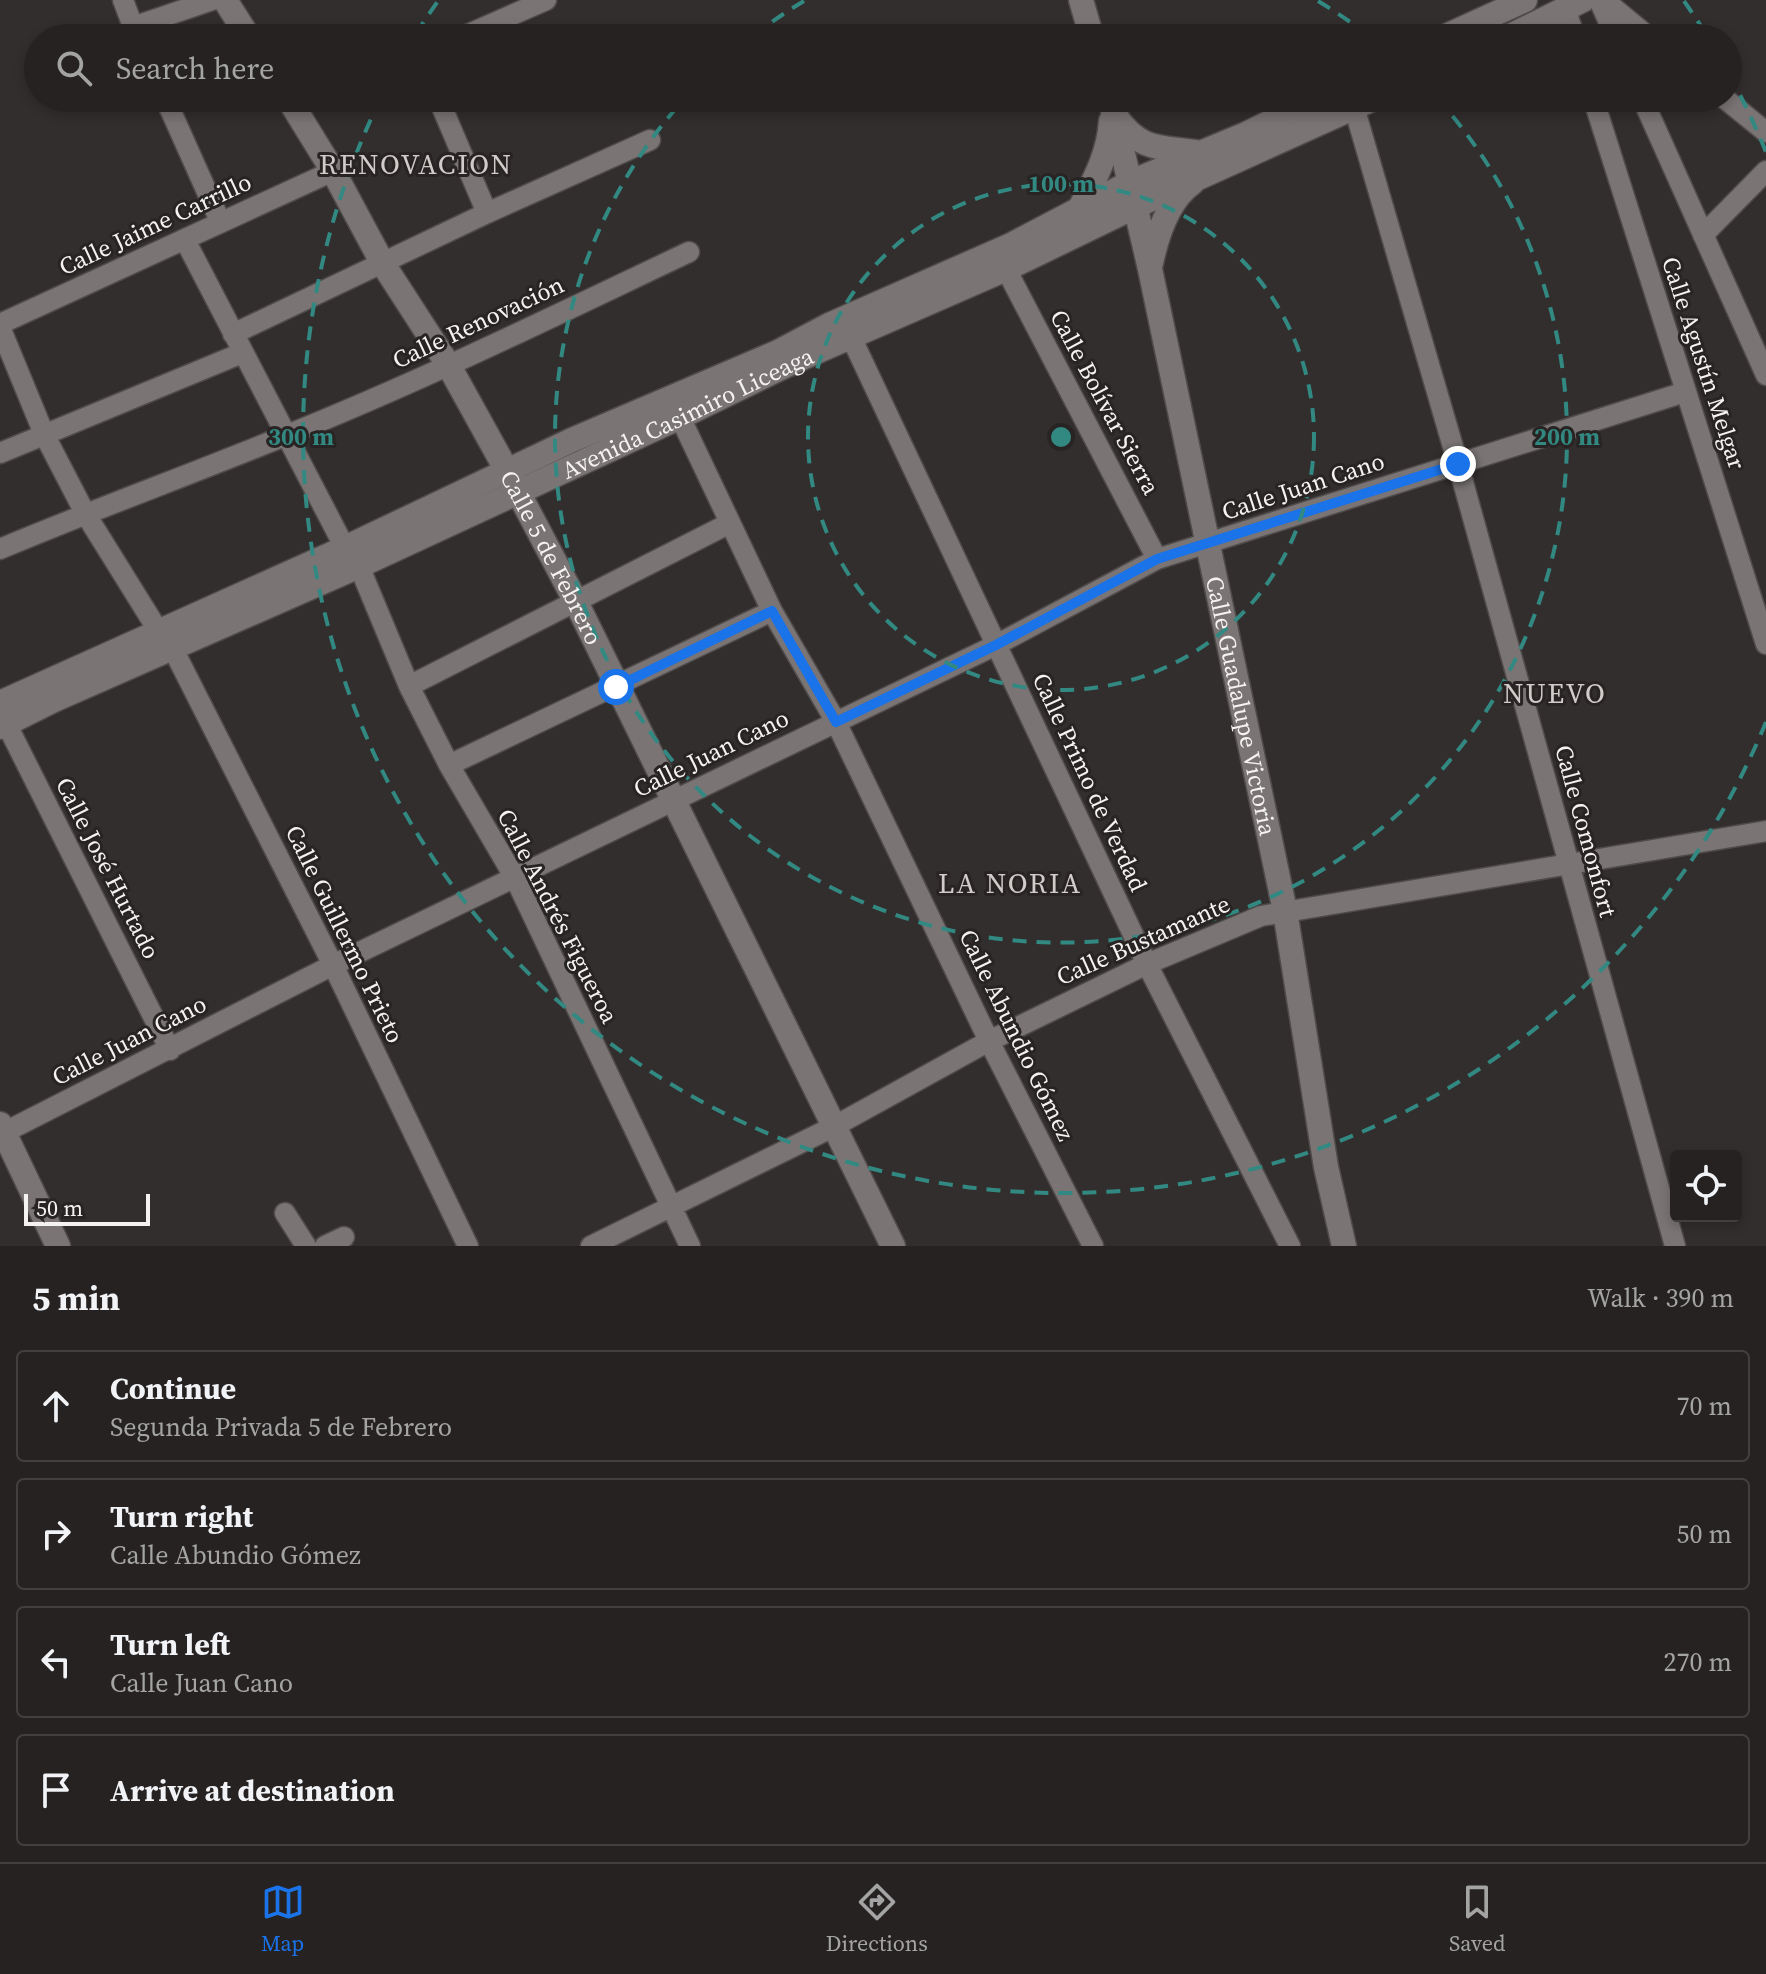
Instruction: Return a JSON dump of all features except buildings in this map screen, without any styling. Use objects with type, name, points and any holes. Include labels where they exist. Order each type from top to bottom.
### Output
[{"type":"main road","points":[[225,0],[240,24]]},
{"type":"main road","points":[[1473,24],[1525,0]]},
{"type":"main road","points":[[1083,1],[1089,24]]},
{"type":"main road","points":[[1534,24],[1574,4]]},
{"type":"main road","name":"Calle 5 de Febrero","points":[[300,112],[383,264],[449,366],[576,602],[893,1246]]},
{"type":"main road","points":[[1080,208],[1103,163],[1110,139],[1112,112]]},
{"type":"main road","name":"Calle Guadalupe Victoria","points":[[1114,112],[1150,269],[1285,911],[1326,1167],[1344,1246]]},
{"type":"main road","points":[[1116,112],[1129,135],[1147,146],[1199,164],[1157,237],[1150,269]]},
{"type":"main road","name":"Avenida Casimiro Liceaga","points":[[2,716],[54,700],[166,640],[352,557],[511,481],[680,417],[1006,269],[1136,206],[1246,134],[1291,112]]},
{"type":"main road","name":"Avenida Casimiro Liceaga","points":[[511,481],[572,440],[778,352],[829,325],[1011,245],[1131,182],[1199,164],[1340,112]]},
{"type":"main road","points":[[2,1128],[58,1246]]},
{"type":"main road","name":"Calle Guadalupe Victoria","points":[[1331,1246],[1338,1222]]},
{"type":"street","points":[[123,0],[132,24]]},
{"type":"street","points":[[156,24],[212,0]]},
{"type":"street","points":[[492,24],[546,0]]},
{"type":"street","points":[[1601,0],[1610,24]]},
{"type":"street","points":[[1601,0],[1632,24]]},
{"type":"street","points":[[1574,4],[1575,24]]},
{"type":"street","points":[[171,112],[220,221]]},
{"type":"street","points":[[444,112],[487,213]]},
{"type":"street","name":"Calle Comonfort","points":[[1366,112],[1458,464],[1675,1246]]},
{"type":"street","name":"Calle Agustín Melgar","points":[[1597,112],[1766,644]]},
{"type":"street","points":[[1648,112],[1764,368]]},
{"type":"street","points":[[1741,112],[1766,132]]},
{"type":"street","points":[[233,334],[487,213],[650,140]]},
{"type":"street","name":"Calle Jaime Carrillo","points":[[0,326],[333,171]]},
{"type":"street","points":[[1703,235],[1766,171]]},
{"type":"street","name":"Calle Andrés Figueroa","points":[[185,240],[352,557],[409,686],[449,765],[515,878],[690,1246]]},
{"type":"street","name":"Calle Renovación","points":[[0,549],[287,435],[449,366],[689,252]]},
{"type":"street","name":"Calle Bolívar Sierra","points":[[1006,269],[1157,559]]},
{"type":"street","name":"Calle Guillermo Prieto","points":[[0,326],[44,434],[85,513],[166,640],[333,965],[468,1246]]},
{"type":"street","name":"Calle Primo de Verdad","points":[[851,337],[1147,964],[1290,1246]]},
{"type":"street","points":[[0,453],[242,353]]},
{"type":"street","name":"Calle Juan Cano","points":[[2,1128],[170,1050],[333,965],[996,645],[1157,559],[1685,392]]},
{"type":"street","name":"Calle Abundio Gómez","points":[[680,417],[772,611],[836,722],[989,1041],[1093,1246]]},
{"type":"street","points":[[409,686],[730,523]]},
{"type":"street","points":[[449,765],[772,611]]},
{"type":"street","name":"Calle José Hurtado","points":[[2,716],[170,1050]]},
{"type":"street","name":"Calle Bustamante","points":[[591,1246],[833,1127],[989,1041],[1147,964],[1261,916],[1766,831]]},
{"type":"street","points":[[285,1213],[306,1246]]},
{"type":"district","name":"RENOVACION","points":[[416,164]]},
{"type":"district","name":"NUEVO","points":[[1555,693]]},
{"type":"district","name":"LA NORIA","points":[[1010,883]]},
{"type":"route","points":[[616,687],[772,611],[836,722],[996,645],[1157,559],[1458,464]]}]
